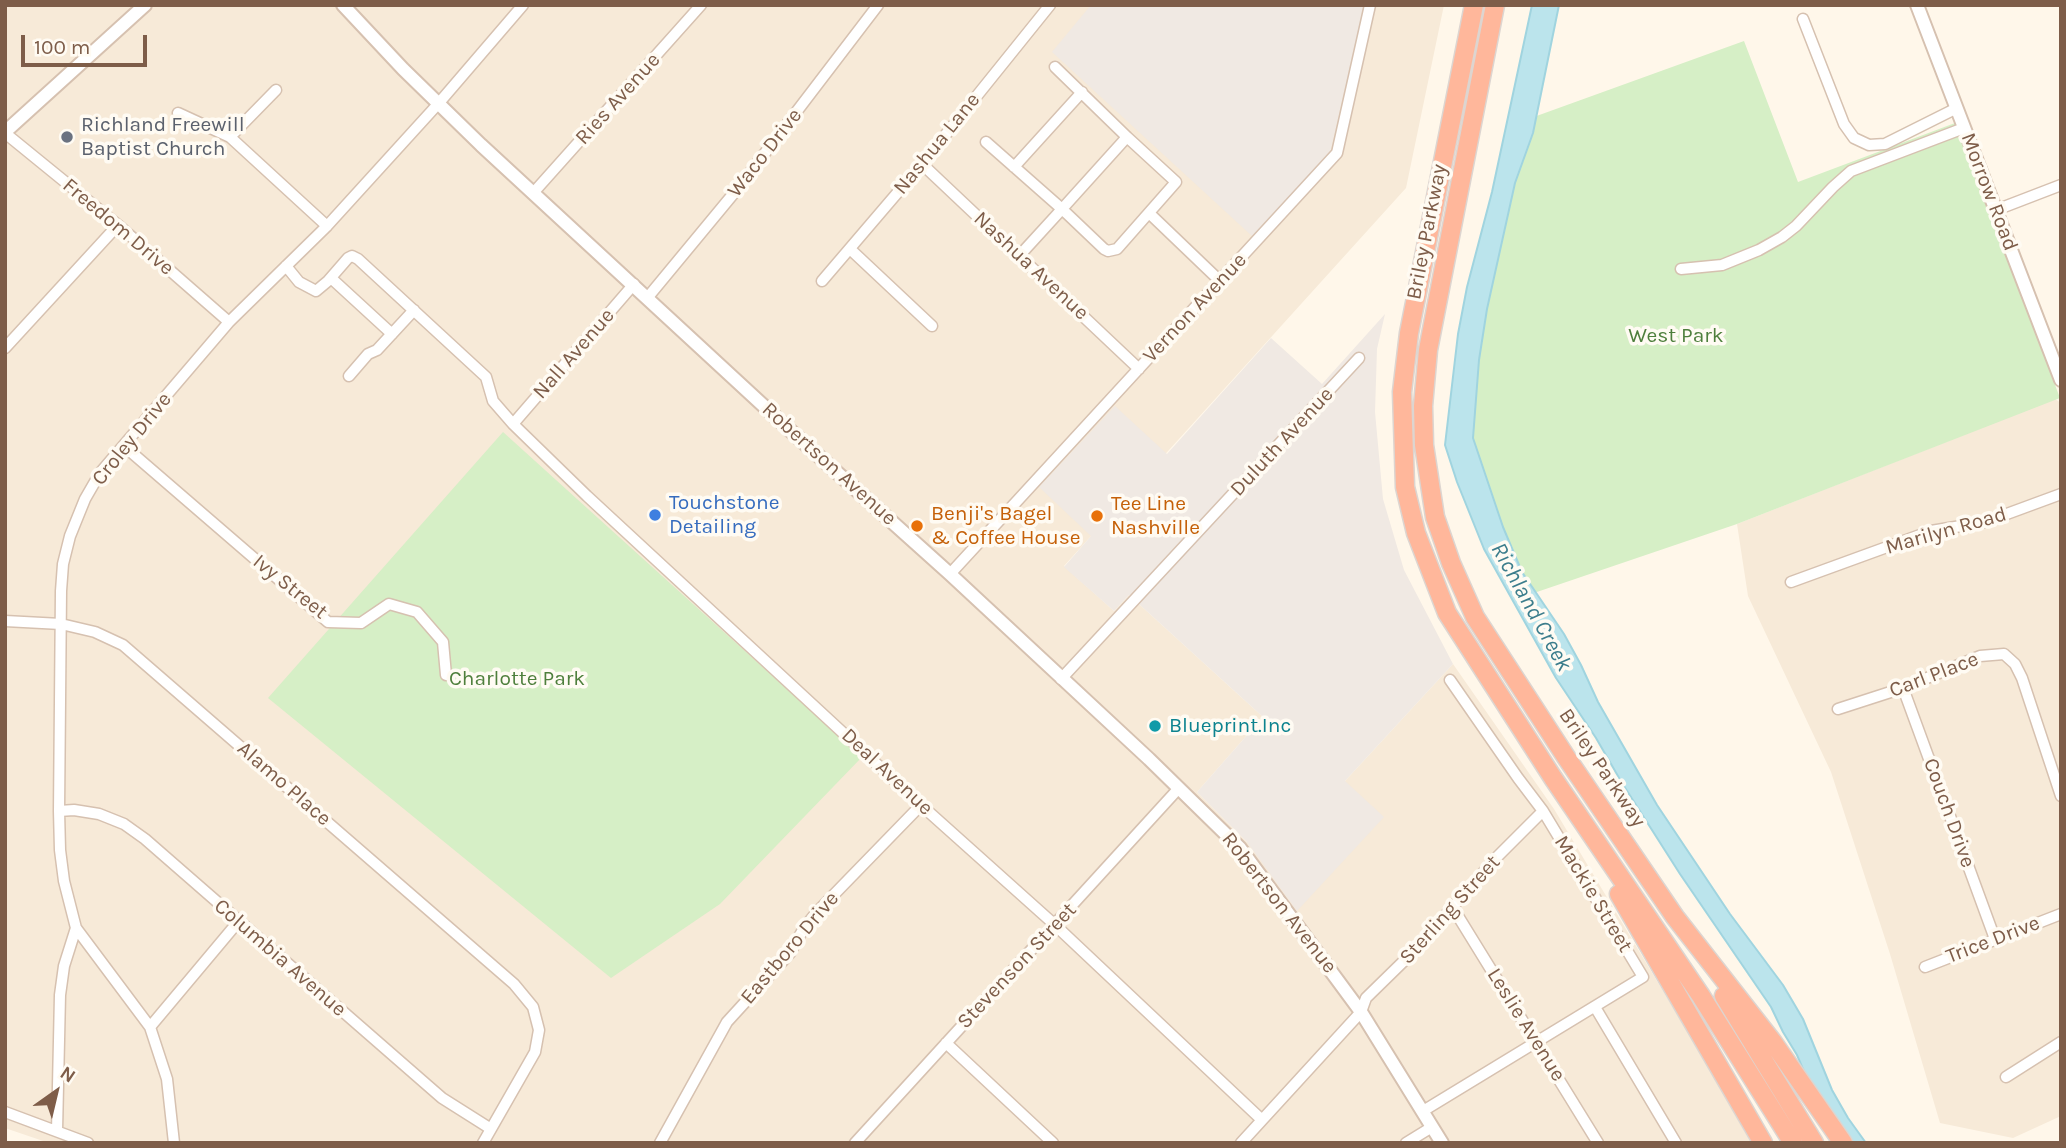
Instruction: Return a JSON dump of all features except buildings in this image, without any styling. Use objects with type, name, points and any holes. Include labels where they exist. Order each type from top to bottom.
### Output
[{"type":"highway","name":"Briley Parkway","points":[[1474,5],[1409,333],[1402,392],[1405,487],[1416,533],[1447,613],[1553,778],[1701,996],[1793,1143]]},
{"type":"highway","name":"Briley Parkway","points":[[1495,5],[1428,350],[1423,406],[1424,445],[1435,517],[1451,563],[1475,617],[1566,757],[1675,917],[1772,1041],[1843,1143]]},
{"type":"highway","points":[[1553,778],[1763,1143]]},
{"type":"highway","points":[[1675,917],[1814,1143]]},
{"type":"street","points":[[5,133],[145,5]]},
{"type":"street","name":"Robertson Avenue","points":[[343,5],[438,104],[793,433],[950,574],[1240,848],[1361,1012],[1442,1143]]},
{"type":"street","name":"Croley Drive","points":[[174,1143],[167,1079],[150,1027],[76,928],[63,871],[59,811],[61,624],[63,564],[69,536],[100,473],[229,322],[327,226],[523,5]]},
{"type":"street","name":"Ries Avenue","points":[[534,192],[701,5]]},
{"type":"street","name":"Waco Drive","points":[[648,297],[739,187],[878,5]]},
{"type":"street","name":"Nashua Lane","points":[[822,281],[922,164],[1050,5]]},
{"type":"street","name":"Vernon Avenue","points":[[950,574],[1337,153],[1370,5]]},
{"type":"street","name":"Morrow Road","points":[[1917,5],[2061,380]]},
{"type":"street","points":[[1803,19],[1844,124],[1854,138],[1869,145],[1885,144],[1957,108]]},
{"type":"street","points":[[986,142],[1108,251],[1117,249],[1177,182],[1055,67]]},
{"type":"street","points":[[230,137],[276,90]]},
{"type":"street","points":[[1014,167],[1082,92]]},
{"type":"street","points":[[178,113],[230,137],[327,226]]},
{"type":"street","points":[[1681,269],[1722,265],[1759,250],[1796,226],[1851,171],[1964,128]]},
{"type":"street","name":"Freedom Drive","points":[[5,133],[118,225],[229,322]]},
{"type":"street","points":[[1020,255],[1127,137]]},
{"type":"street","name":"Nashua Avenue","points":[[922,164],[1139,369]]},
{"type":"street","points":[[1996,210],[2061,185]]},
{"type":"street","points":[[1149,213],[1220,281]]},
{"type":"street","points":[[5,348],[118,225]]},
{"type":"street","points":[[850,249],[932,326]]},
{"type":"street","name":"Deal Avenue","points":[[331,278],[343,262],[352,256],[358,259],[486,377],[493,401],[513,424],[596,504],[1262,1119]]},
{"type":"street","points":[[286,266],[299,282],[316,291],[331,278],[392,334]]},
{"type":"street","name":"Nall Avenue","points":[[513,424],[634,284]]},
{"type":"street","points":[[349,376],[414,310]]},
{"type":"street","name":"Duluth Avenue","points":[[1061,679],[1359,358]]},
{"type":"street","name":"Ivy Street","points":[[124,446],[328,622],[360,623],[389,604],[417,612],[443,642],[446,675]]},
{"type":"street","name":"Marilyn Road","points":[[1791,582],[1931,531],[1985,522],[2061,494]]},
{"type":"street","name":"Alamo Place","points":[[5,621],[61,624],[95,632],[123,645],[503,975],[533,1007],[539,1030],[535,1052],[491,1129]]},
{"type":"street","name":"Carl Place","points":[[1838,709],[1903,688],[1980,656],[2004,654],[2015,664],[2022,678],[2061,796]]},
{"type":"street","name":"Mackie Street","points":[[1450,680],[1543,811],[1643,977],[1595,1007]]},
{"type":"street","name":"Couch Drive","points":[[1903,688],[1995,939]]},
{"type":"street","points":[[2049,765],[2061,761]]},
{"type":"street","name":"Stevenson Street","points":[[855,1143],[1179,788]]},
{"type":"street","name":"Eastboro Drive","points":[[660,1143],[727,1021],[790,953],[816,913],[921,805]]},
{"type":"street","name":"Columbia Avenue","points":[[59,811],[74,810],[99,814],[124,824],[145,839],[442,1098],[491,1129]]},
{"type":"street","name":"Sterling Street","points":[[1241,1143],[1361,1012],[1366,998],[1543,811]]},
{"type":"street","name":"Leslie Avenue","points":[[1453,908],[1598,1143]]},
{"type":"street","name":"Trice Drive","points":[[1925,967],[2061,914]]},
{"type":"street","points":[[150,1027],[238,922]]},
{"type":"street","points":[[57,1131],[60,995],[64,966],[76,928]]},
{"type":"street","points":[[1423,1111],[1595,1007],[1676,1143]]},
{"type":"street","points":[[2006,1077],[2061,1042]]},
{"type":"street","points":[[946,1044],[1054,1143]]},
{"type":"street","points":[[5,1112],[88,1143]]},
{"type":"street","points":[[1406,1143],[1432,1127]]},
{"type":"street","points":[[483,1143],[491,1129]]},
{"type":"shaded area","name":"Charlotte Park","points":[[5,5],[1444,5],[1406,188],[1064,566],[1114,611],[1129,595],[1263,717],[1197,792],[1247,842],[1345,781],[1453,664],[1554,809],[1751,1143],[49,1143],[5,1128]]},
{"type":"shaded area","points":[[1091,5],[1364,5],[1330,153],[1252,236],[1052,52]]},
{"type":"shaded area","points":[[1385,314],[1377,349],[1375,412],[1383,499],[1404,570],[1453,664],[1345,781],[1384,817],[1297,911],[1247,842],[1197,792],[1263,717],[1129,595],[1114,611],[1064,567],[1091,536],[1039,487],[1115,406],[1167,454],[1271,338],[1322,384]]},
{"type":"shaded area","points":[[2055,399],[2061,403],[2061,1116],[2013,1138],[1940,1123],[1890,954],[1831,772],[1748,596],[1737,524]]},
{"type":"green space","name":"West Park","points":[[1744,41],[1798,182],[1955,123],[2060,398],[1737,524],[1528,595],[1466,430],[1476,319],[1531,118]]},
{"type":"green space","name":"Charlotte Park","points":[[503,432],[862,757],[720,904],[611,978],[268,698]]},
{"type":"water","name":"Richland Creek","points":[[1532,5],[1559,5],[1533,133],[1515,183],[1487,309],[1479,360],[1473,438],[1503,527],[1522,572],[1564,634],[1598,702],[1657,805],[1730,914],[1783,985],[1803,1019],[1832,1090],[1866,1143],[1847,1143],[1811,1088],[1771,1007],[1680,874],[1556,678],[1484,549],[1445,445],[1458,334],[1467,287],[1492,192]]},
{"type":"place","name":"Richland Freewill Baptist Church","points":[[67,137]]},
{"type":"place","name":"Touchstone Detailing","points":[[655,515]]},
{"type":"place","name":"Tee Line Nashville","points":[[1097,516]]},
{"type":"place","name":"Benji's Bagel & Coffee House","points":[[917,526]]},
{"type":"place","name":"Blueprint.Inc","points":[[1155,726]]}]
